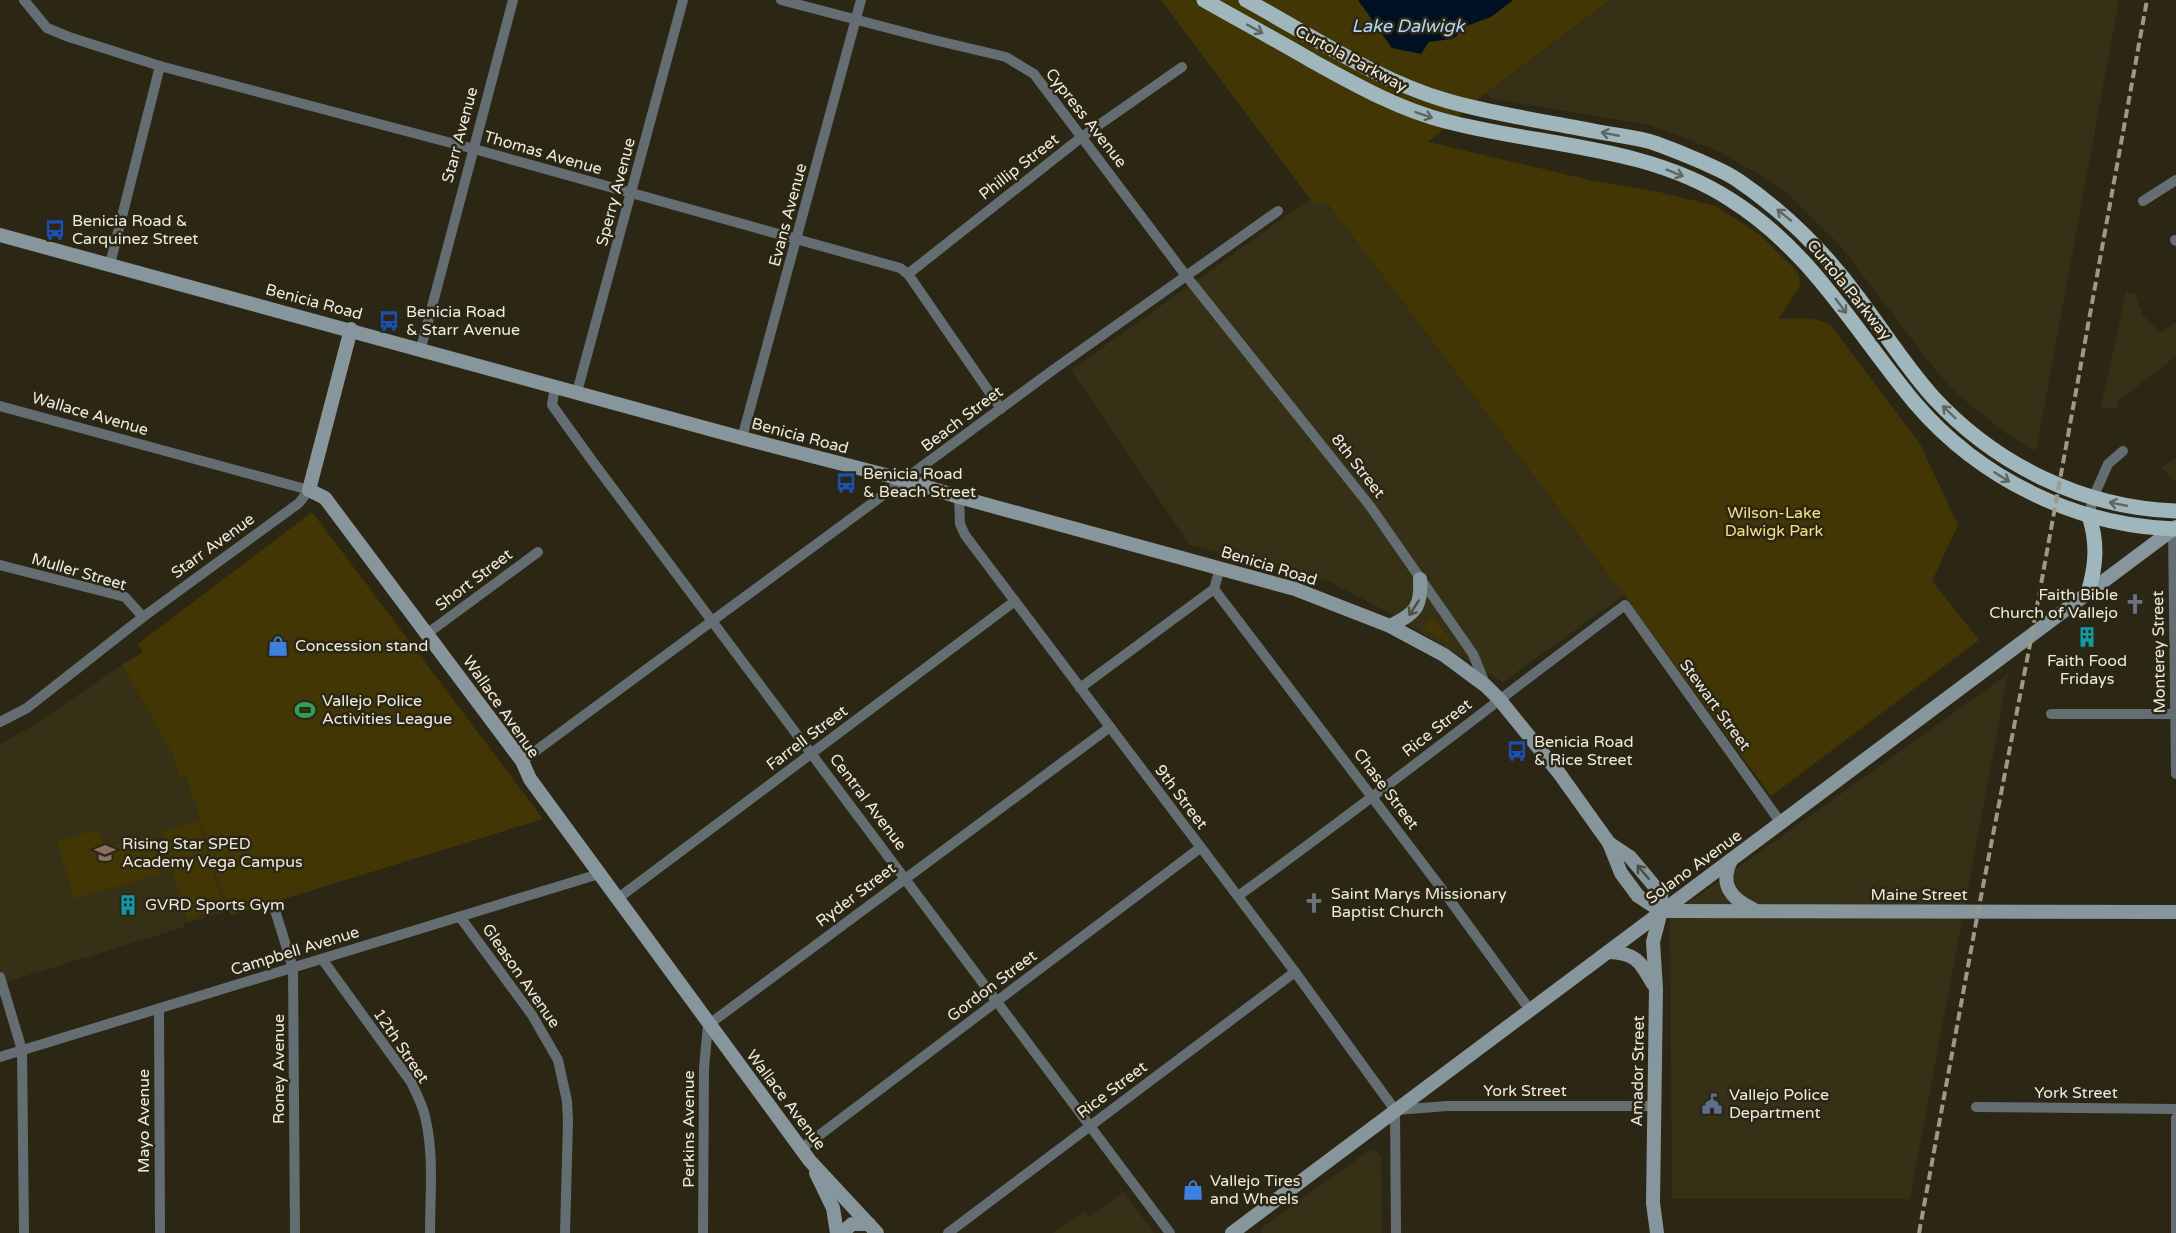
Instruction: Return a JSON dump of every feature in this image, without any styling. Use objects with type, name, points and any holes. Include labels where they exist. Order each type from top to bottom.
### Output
[{"type":"main road","name":"Curtola Parkway","points":[[1204,0],[1354,85],[1427,116],[1473,128],[1618,156],[1657,166],[1701,183],[1731,199],[1778,234],[1811,267],[1915,402],[1942,432],[1974,459],[2010,482],[2055,504],[2089,516],[2136,526],[2175,528]]},
{"type":"main road","name":"Curtola Parkway","points":[[1246,0],[1386,77],[1425,93],[1484,110],[1648,141],[1737,179],[1789,219],[1820,249],[1932,396],[1982,441],[2017,465],[2058,485],[2093,498],[2132,507],[2176,511]]},
{"type":"main road","name":"Benicia Road","points":[[0,235],[421,348],[742,438],[905,480],[959,497],[1295,589],[1390,627],[1444,655],[1486,686],[1499,699],[1559,773],[1609,843],[1621,873],[1638,896],[1661,911]]},
{"type":"main road","points":[[309,490],[351,329]]},
{"type":"main road","name":"Wallace Avenue","points":[[309,490],[325,498],[428,633],[522,761],[530,779],[598,874],[810,1161],[873,1228]]},
{"type":"main road","points":[[2088,592],[2095,569],[2096,552],[2094,530],[2089,516]]},
{"type":"main road","name":"Solano Avenue","points":[[1232,1233],[2175,528]]},
{"type":"main road","points":[[1390,627],[1407,618],[1417,606],[1421,595],[1420,579]]},
{"type":"main road","name":"Benicia Road","points":[[1609,843],[1630,856],[1661,894],[1661,911]]},
{"type":"main road","points":[[1731,860],[1727,878],[1730,893],[1740,903],[1757,911]]},
{"type":"main road","name":"Maine Street","points":[[1661,911],[2176,912]]},
{"type":"main road","name":"Amador Street","points":[[1658,1233],[1653,1203],[1656,989],[1653,942],[1661,911]]},
{"type":"main road","points":[[1608,952],[1623,953],[1634,957],[1645,969],[1656,989]]},
{"type":"main road","points":[[810,1161],[833,1208],[837,1233]]},
{"type":"main road","points":[[842,1233],[852,1224],[873,1228]]},
{"type":"street","name":"Thomas Avenue","points":[[24,0],[47,28],[160,66],[474,149],[900,268],[908,274]]},
{"type":"street","name":"Starr Avenue","points":[[421,348],[513,0]]},
{"type":"street","name":"Sperry Avenue","points":[[577,392],[683,0]]},
{"type":"street","name":"Cypress Avenue","points":[[781,0],[1006,57],[1034,74],[1083,136],[1187,277]]},
{"type":"street","name":"Evans Avenue","points":[[742,438],[861,0]]},
{"type":"street","points":[[110,264],[160,66]]},
{"type":"street","name":"Phillip Street","points":[[908,274],[1083,136],[1182,67]]},
{"type":"street","points":[[2143,201],[2176,180]]},
{"type":"street","name":"Beach Street","points":[[522,761],[1001,409],[1278,211]]},
{"type":"street","points":[[908,274],[1001,409]]},
{"type":"street","name":"8th Street","points":[[1187,277],[1370,506],[1473,654],[1486,686]]},
{"type":"street","name":"Central Avenue","points":[[555,386],[552,405],[1170,1233]]},
{"type":"street","name":"Wallace Avenue","points":[[0,406],[309,490]]},
{"type":"street","points":[[2089,516],[2093,498],[2108,464],[2123,451]]},
{"type":"street","name":"Starr Avenue","points":[[0,722],[27,708],[144,617],[299,503],[309,490]]},
{"type":"street","name":"9th Street","points":[[959,497],[960,524],[965,535],[1295,972],[1395,1110]]},
{"type":"street","name":"Monterey Street","points":[[2175,528],[2176,774]]},
{"type":"street","name":"Short Street","points":[[428,633],[538,552]]},
{"type":"street","name":"Muller Street","points":[[0,565],[124,597],[144,617]]},
{"type":"street","points":[[1080,688],[1214,589],[1220,568]]},
{"type":"street","name":"Chase Street","points":[[1214,589],[1373,796],[1530,1010]]},
{"type":"street","name":"Farrell Street","points":[[617,899],[1015,601]]},
{"type":"street","name":"Rice Street","points":[[1238,896],[1625,605]]},
{"type":"street","name":"Stewart Street","points":[[1625,605],[1781,823]]},
{"type":"street","points":[[2051,714],[2176,714]]},
{"type":"street","name":"Ryder Street","points":[[708,1025],[1110,728]]},
{"type":"street","name":"Gordon Street","points":[[801,1149],[1200,848]]},
{"type":"street","name":"Campbell Avenue","points":[[0,1057],[598,874]]},
{"type":"street","name":"Roney Avenue","points":[[274,907],[293,968],[295,1233]]},
{"type":"street","name":"Gleason Avenue","points":[[460,917],[532,1015],[558,1060],[567,1101],[568,1121],[565,1233]]},
{"type":"street","name":"12th Street","points":[[322,959],[411,1082],[420,1101],[429,1139],[430,1233]]},
{"type":"street","name":"Rice Street","points":[[948,1233],[1295,972]]},
{"type":"street","points":[[0,977],[22,1050],[24,1233]]},
{"type":"street","name":"Mayo Avenue","points":[[159,1009],[160,1233]]},
{"type":"street","name":"Perkins Avenue","points":[[703,1233],[704,1068],[708,1025]]},
{"type":"street","name":"York Street","points":[[1395,1110],[1447,1106],[1654,1106]]},
{"type":"street","name":"York Street","points":[[1976,1107],[2176,1108]]},
{"type":"street","points":[[1395,1110],[1396,1233]]},
{"type":"street","points":[[2176,1118],[2176,1233]]},
{"type":"shaded area","points":[[1610,0],[2119,0],[2036,451],[2007,434],[1956,393],[1934,368],[1838,243],[1784,191],[1758,174],[1714,149],[1649,125],[1491,98],[1486,93]]},
{"type":"shaded area","points":[[1310,199],[1313,203],[1329,205],[1624,595],[1503,682],[1382,609],[1328,581],[1190,545],[1071,370]]},
{"type":"shaded area","points":[[2126,292],[2135,294],[2142,314],[2161,333],[2176,322],[2176,359],[2175,357],[2124,396],[2118,402],[2117,409],[2101,407]]},
{"type":"shaded area","points":[[2176,458],[2176,483],[2162,468]]},
{"type":"shaded area","name":"Rising Star SPED Academy Vega Campus","points":[[122,665],[173,756],[180,777],[185,775],[191,789],[188,790],[189,795],[192,794],[228,911],[184,924],[184,927],[0,984],[0,744],[29,728]]},
{"type":"shaded area","points":[[2008,674],[1910,1199],[1672,1199],[1670,916]]},
{"type":"shaded area","points":[[1370,1150],[1377,1152],[1381,1157],[1382,1233],[1261,1233],[1261,1228]]},
{"type":"shaded area","points":[[1124,1192],[1154,1233],[1053,1233],[1085,1211],[1088,1217]]},
{"type":"green space","name":"Wilson-Lake Dalwigk Park","points":[[1161,0],[1610,0],[1486,93],[1428,142],[1594,181],[1659,192],[1716,206],[1760,235],[1797,271],[1800,280],[1799,288],[1778,319],[1813,319],[1832,327],[1920,444],[1958,525],[1932,581],[1979,640],[1771,796],[1624,595],[1329,205],[1313,203]]},
{"type":"green space","name":"Vallejo Police Activities League","points":[[312,512],[543,819],[232,915],[228,911],[192,795],[188,790],[190,788],[186,775],[180,778],[173,756],[122,665],[143,652],[138,644]]},
{"type":"green space","points":[[1432,617],[1451,641],[1450,644],[1422,628]]},
{"type":"green space","points":[[198,820],[224,908],[187,919],[161,832]]},
{"type":"green space","points":[[98,829],[104,848],[150,835],[161,874],[74,899],[57,841]]},
{"type":"water","name":"Lake Dalwigk","points":[[1358,0],[1513,0],[1491,17],[1461,28],[1457,36],[1451,39],[1429,42],[1421,54],[1392,48]]},
{"type":"railway","points":[[1919,1233],[2032,634],[2147,0]]},
{"type":"place","name":"Benicia Road & Carquinez Street","points":[[55,230]]},
{"type":"place","name":"Benicia Road & Starr Avenue","points":[[389,321]]},
{"type":"place","name":"Benicia Road & Beach Street","points":[[846,483]]},
{"type":"place","name":"Faith Bible Church of Vallejo","points":[[2135,604]]},
{"type":"place","name":"Faith Food Fridays","points":[[2087,637]]},
{"type":"place","name":"Concession stand","points":[[278,646]]},
{"type":"place","name":"Vallejo Police Activities League","points":[[305,710]]},
{"type":"place","name":"Benicia Road & Rice Street","points":[[1517,751]]},
{"type":"place","name":"Rising Star SPED Academy Vega Campus","points":[[105,853]]},
{"type":"place","name":"Saint Marys Missionary Baptist Church","points":[[1314,903]]},
{"type":"place","name":"GVRD Sports Gym","points":[[128,905]]},
{"type":"place","name":"Vallejo Police Department","points":[[1712,1104]]},
{"type":"place","name":"Vallejo Tires and Wheels","points":[[1193,1190]]}]
